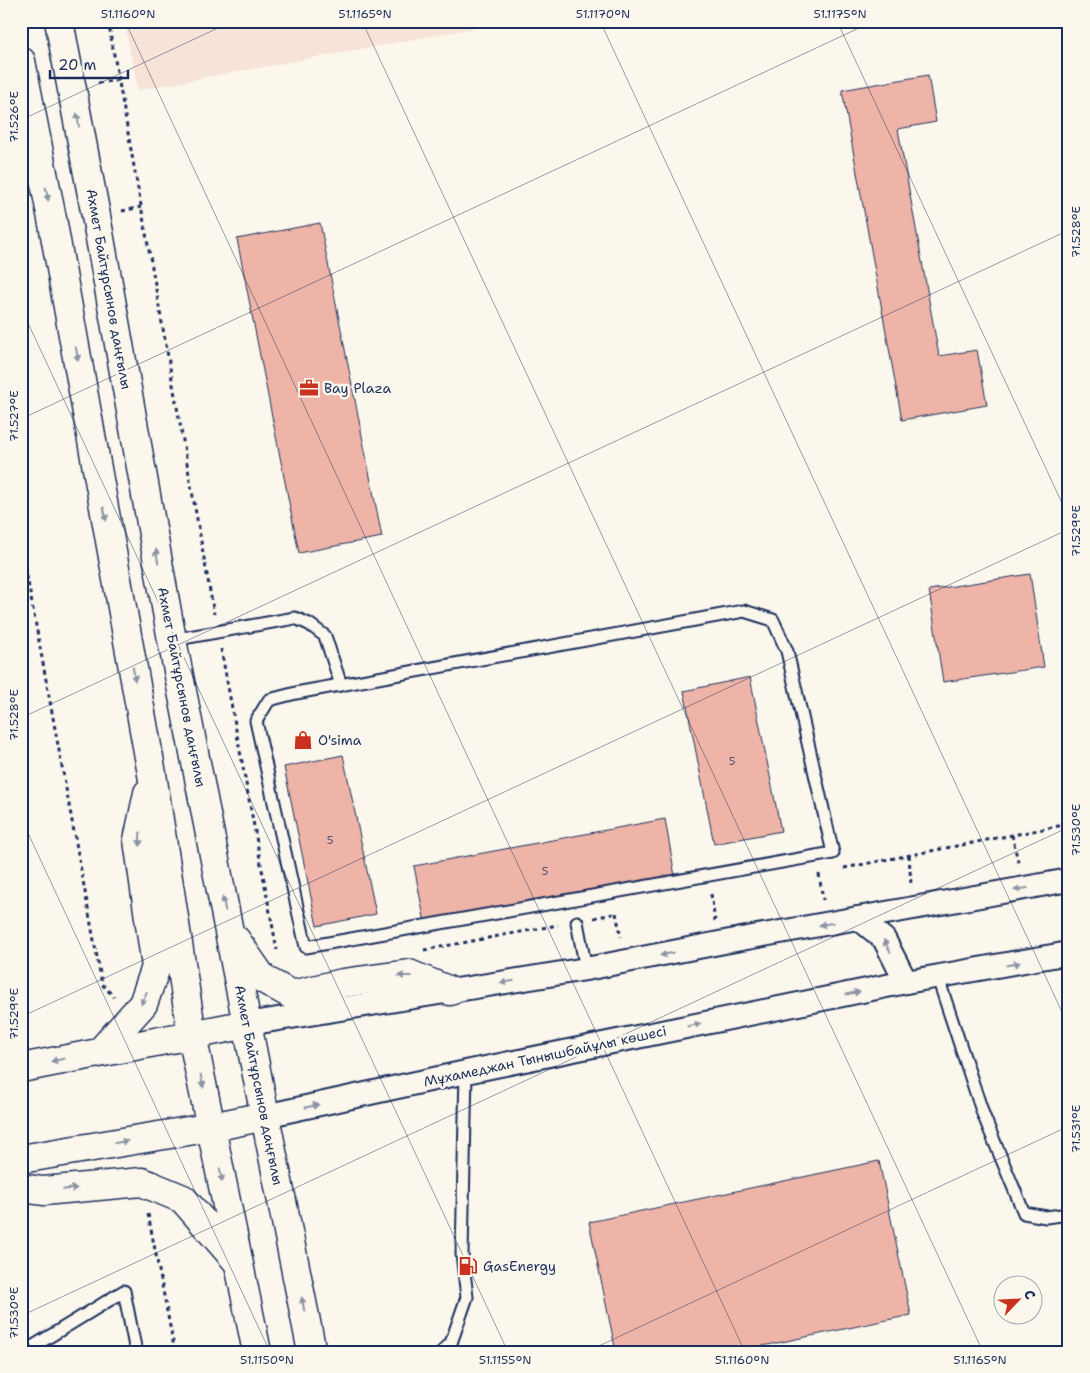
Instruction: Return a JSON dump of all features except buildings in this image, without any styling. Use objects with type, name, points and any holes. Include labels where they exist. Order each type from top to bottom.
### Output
[{"type":"street","name":"Ахмет Байтұрсынов даңғылы","points":[[59,21],[172,640],[312,1352]]},
{"type":"street","points":[[21,61],[35,156],[152,774],[192,1035],[257,1352]]},
{"type":"street","points":[[35,156],[82,148]]},
{"type":"street","points":[[100,1052],[143,1004],[156,968],[138,840],[152,774]]},
{"type":"street","points":[[21,1068],[248,1024],[586,969],[728,941],[1069,880]]},
{"type":"street","points":[[858,918],[884,939],[906,982]]},
{"type":"street","points":[[229,931],[263,979],[292,995],[343,983],[409,974],[450,991]]},
{"type":"street","name":"Мұхамеджан Тынышбайұлы көшесі","points":[[21,1159],[212,1127],[466,1072],[906,982],[938,978],[1069,953]]},
{"type":"street","points":[[21,1188],[43,1192],[142,1182],[183,1199],[238,1263]]},
{"type":"lane","points":[[744,611],[773,620],[787,651],[833,853],[306,947],[256,720],[269,700],[341,685],[744,611]]},
{"type":"lane","points":[[172,640],[294,618],[309,624],[325,636],[341,685]]},
{"type":"lane","points":[[577,922],[586,969]]},
{"type":"lane","points":[[938,978],[983,1114],[1024,1213],[1046,1217],[1069,1214]]},
{"type":"lane","points":[[442,1352],[451,1344],[467,1297],[462,1254],[466,1072]]},
{"type":"lane","points":[[24,1352],[124,1290],[136,1352]]},
{"type":"path","points":[[21,544],[102,984],[117,1000],[143,1004]]},
{"type":"path","points":[[1012,835],[1024,888]]},
{"type":"path","points":[[142,1182],[175,1352]]},
{"type":"shaded area","points":[[124,21],[512,21],[138,90]]},
{"type":"place","name":"Bay Plaza","points":[[309,388]]},
{"type":"place","name":"O'sima","points":[[303,740]]},
{"type":"place","name":"GasEnergy","points":[[468,1266]]}]
